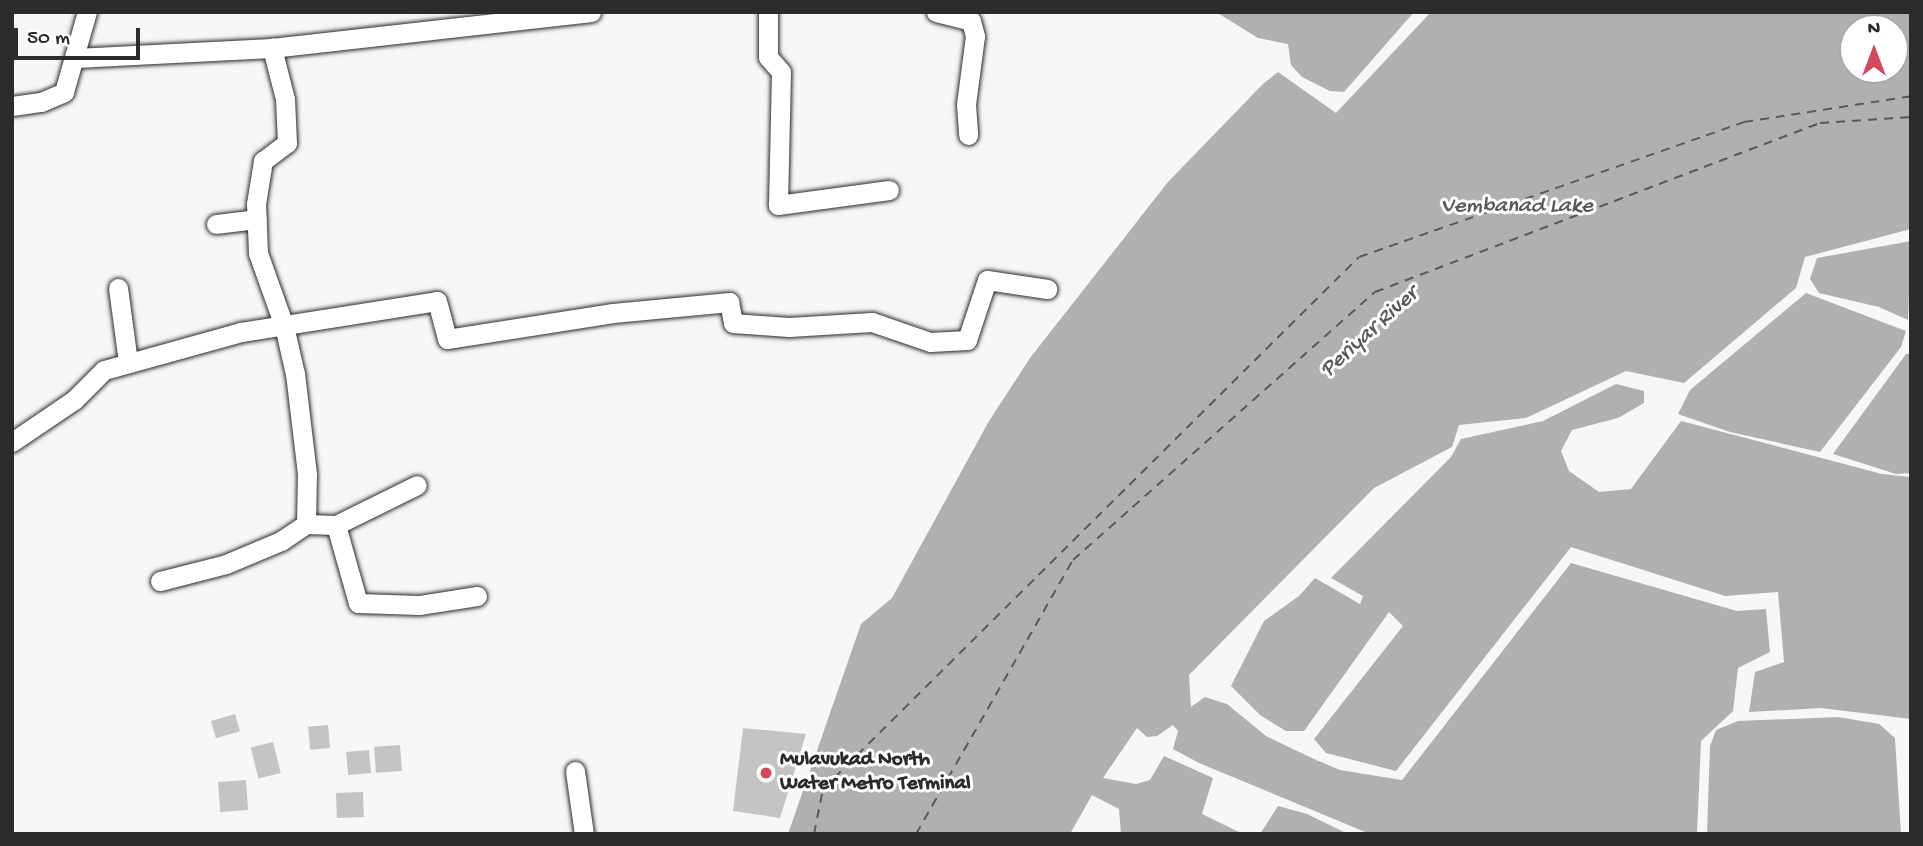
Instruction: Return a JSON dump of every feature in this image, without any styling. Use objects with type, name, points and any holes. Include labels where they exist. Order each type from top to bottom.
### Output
[{"type":"street","points":[[12,106],[41,102],[64,92],[87,12]]},
{"type":"street","points":[[75,58],[272,48],[591,12]]},
{"type":"street","points":[[768,12],[768,57],[781,72],[778,205],[889,190]]},
{"type":"street","points":[[936,12],[971,21],[975,36],[966,104],[968,135]]},
{"type":"street","points":[[272,48],[285,99],[287,143],[263,161],[257,219],[258,253],[284,326],[307,474],[306,524]]},
{"type":"street","points":[[216,224],[257,219]]},
{"type":"street","points":[[12,442],[74,400],[104,370],[128,362],[241,332],[437,301],[447,339],[599,314],[729,302],[733,323],[789,327],[872,322],[930,342],[967,340],[987,280],[1047,289]]},
{"type":"street","points":[[118,288],[128,362]]},
{"type":"street","points":[[160,581],[226,564],[281,541],[306,524],[336,525],[417,485]]},
{"type":"street","points":[[336,525],[359,603],[419,605],[477,596]]},
{"type":"street","points":[[575,771],[584,834]]},
{"type":"water","points":[[1216,12],[1414,12],[1344,92],[1330,91],[1302,77],[1291,65],[1288,44],[1258,38]]},
{"type":"water","name":"Vembanad Lake","points":[[1431,12],[1911,12],[1911,229],[1805,257],[1796,288],[1684,383],[1626,371],[1526,418],[1459,425],[1452,447],[1374,488],[1189,675],[1191,707],[1205,697],[1227,704],[1266,736],[1314,759],[1340,770],[1402,780],[1571,563],[1737,611],[1766,609],[1770,652],[1738,668],[1733,711],[1701,741],[1697,834],[1370,834],[1199,763],[1173,749],[1178,731],[1173,725],[1157,736],[1147,737],[1137,728],[1103,778],[1136,784],[1150,780],[1164,756],[1213,778],[1202,814],[1243,834],[1121,834],[1119,809],[1092,795],[1070,834],[788,834],[861,624],[892,598],[989,421],[1030,358],[1168,182],[1263,84],[1278,72],[1336,113]]},
{"type":"water","points":[[1911,241],[1908,320],[1879,307],[1819,293],[1810,279],[1817,258]]},
{"type":"water","points":[[1806,293],[1906,331],[1901,347],[1820,452],[1730,432],[1678,414],[1690,390]]},
{"type":"water","points":[[1906,354],[1911,354],[1911,473],[1896,474],[1833,454]]},
{"type":"water","points":[[1616,384],[1644,391],[1644,403],[1618,418],[1572,430],[1561,451],[1569,471],[1599,492],[1631,489],[1681,421],[1882,474],[1911,477],[1911,719],[1821,708],[1749,712],[1755,672],[1784,662],[1778,592],[1725,596],[1571,547],[1396,771],[1326,753],[1314,739],[1403,626],[1389,612],[1304,731],[1286,731],[1260,715],[1231,686],[1264,621],[1299,596],[1315,578],[1360,604],[1363,596],[1331,578],[1451,457],[1461,439],[1543,421]]},
{"type":"water","points":[[1838,717],[1879,724],[1895,738],[1901,834],[1707,834],[1710,746],[1716,730],[1738,721]]},
{"type":"water","points":[[1278,806],[1307,814],[1348,834],[1260,834]]},
{"type":"building","points":[[235,714],[240,731],[216,738],[211,721]]},
{"type":"building","points":[[328,725],[330,748],[310,750],[308,727]]},
{"type":"building","name":"Mulavukad North Water Metro Terminal","points":[[743,728],[806,734],[780,818],[733,811]]},
{"type":"building","points":[[273,742],[281,773],[258,779],[251,748]]},
{"type":"building","points":[[400,745],[402,771],[376,773],[374,747]]},
{"type":"building","points":[[369,750],[371,773],[348,775],[346,752]]},
{"type":"building","points":[[246,780],[248,810],[220,812],[218,782]]},
{"type":"building","points":[[363,792],[364,817],[337,818],[336,793]]},
{"type":"ferry route","points":[[814,834],[823,789],[1359,257],[1744,122],[1911,96]]},
{"type":"ferry route","points":[[916,834],[1073,560],[1375,292],[1820,123],[1911,117]]},
{"type":"place","name":"Mulavukad North Water Metro Terminal","points":[[766,773]]},
{"type":"water label","name":"Periyar River","points":[[1370,333]]}]
